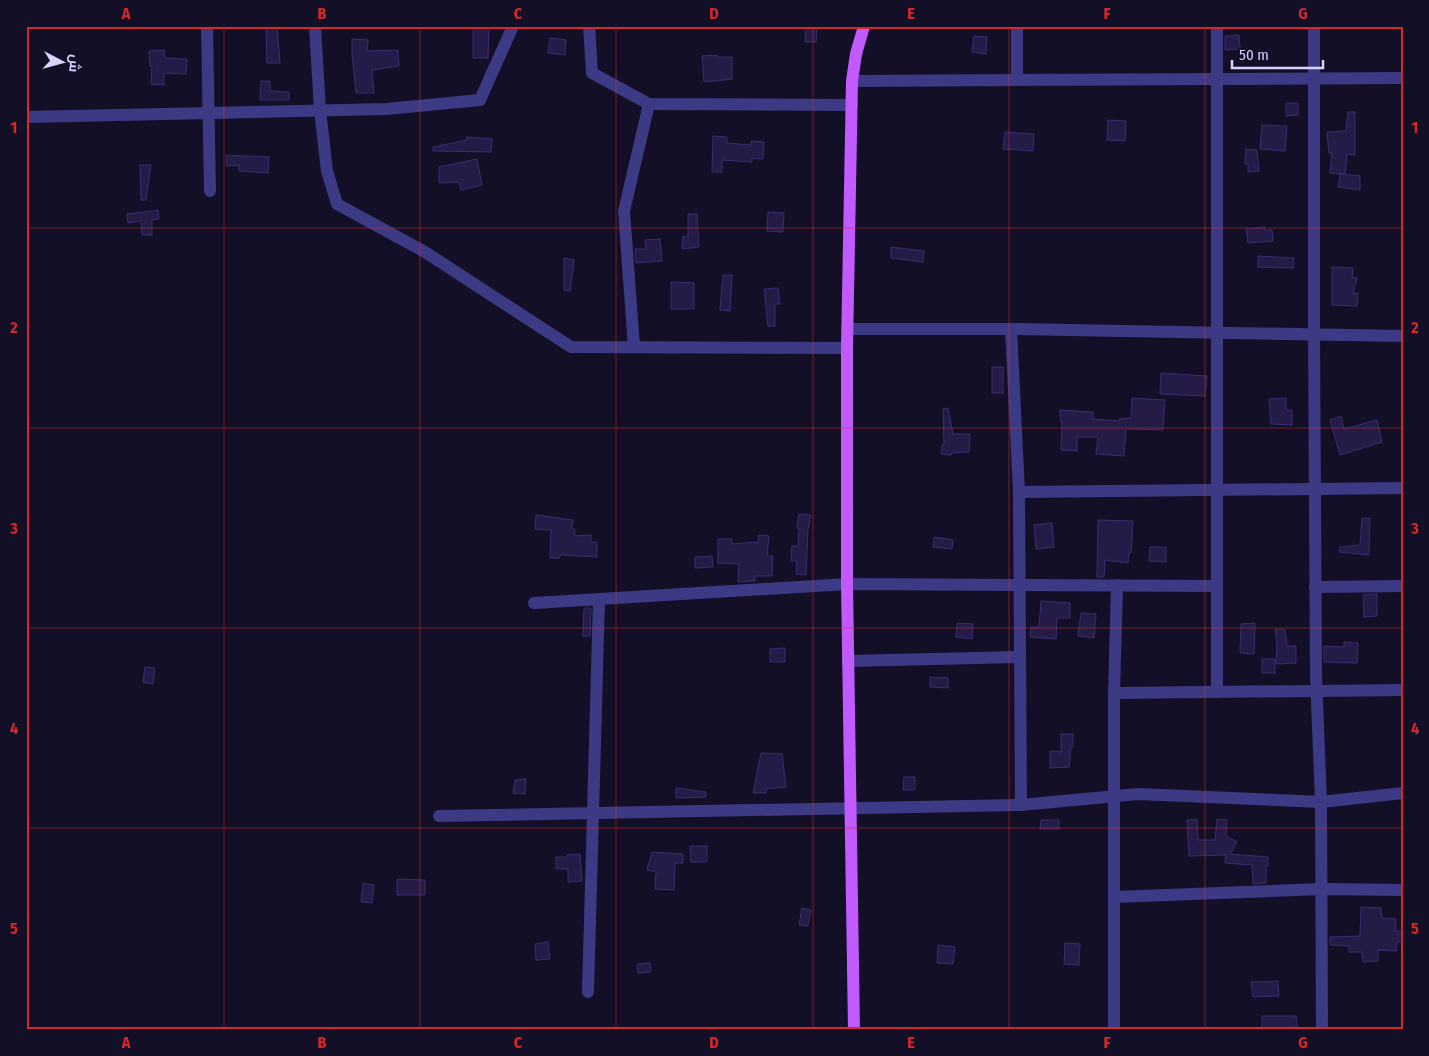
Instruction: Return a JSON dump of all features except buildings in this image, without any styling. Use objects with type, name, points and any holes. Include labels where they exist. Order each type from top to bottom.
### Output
[{"type":"main road","points":[[854,1030],[847,584],[847,329],[852,81],[862,27]]},
{"type":"street","points":[[207,26],[210,191]]},
{"type":"street","points":[[314,26],[320,110],[327,170],[337,204],[425,252],[572,347],[847,348]]},
{"type":"street","points":[[26,117],[386,109],[480,100],[513,26]]},
{"type":"street","points":[[589,26],[592,73],[649,104],[852,105]]},
{"type":"street","points":[[1017,26],[1017,80]]},
{"type":"street","points":[[1217,26],[1217,692]]},
{"type":"street","points":[[1314,26],[1315,587],[1316,691],[1321,802],[1322,1030]]},
{"type":"street","points":[[852,81],[1403,78]]},
{"type":"street","points":[[634,347],[624,211],[649,104]]},
{"type":"street","points":[[847,329],[1403,336]]},
{"type":"street","points":[[1011,330],[1019,492],[1022,804]]},
{"type":"street","points":[[1019,492],[1403,488]]},
{"type":"street","points":[[534,603],[847,584],[1217,586]]},
{"type":"street","points":[[1114,1030],[1114,692],[1117,586]]},
{"type":"street","points":[[1315,587],[1403,586]]},
{"type":"street","points":[[588,992],[599,599]]},
{"type":"street","points":[[848,661],[1020,657]]},
{"type":"street","points":[[1114,692],[1403,690]]},
{"type":"street","points":[[440,816],[1022,804],[1138,794],[1321,802],[1403,793]]},
{"type":"street","points":[[1114,897],[1321,889],[1403,890]]}]
